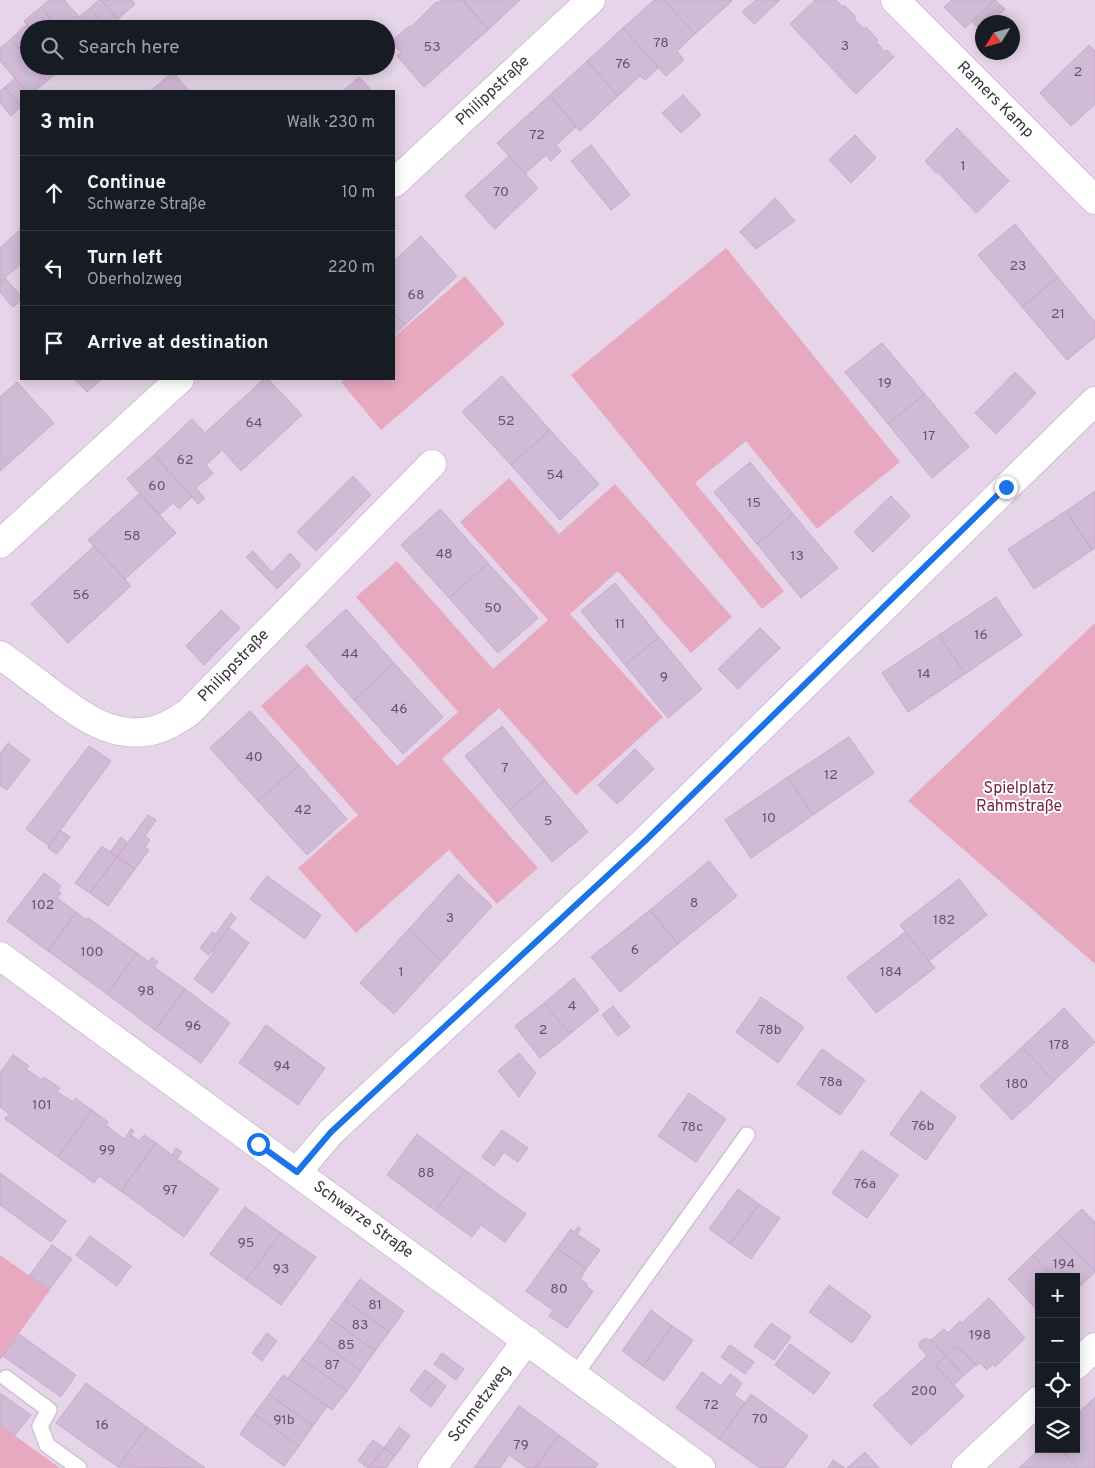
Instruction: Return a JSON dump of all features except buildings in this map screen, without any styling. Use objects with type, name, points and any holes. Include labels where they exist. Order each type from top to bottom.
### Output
[{"type":"street","name":"Philippstraße","points":[[395,182],[591,0]]},
{"type":"street","name":"Ramers Kamp","points":[[895,0],[1095,200]]},
{"type":"street","points":[[0,544],[179,380]]},
{"type":"street","points":[[297,1172],[331,1132],[646,840],[1095,401]]},
{"type":"street","name":"Philippstraße","points":[[0,655],[77,712],[96,723],[120,732],[143,732],[167,726],[188,713],[432,464]]},
{"type":"street","name":"Schwarze Straße","points":[[0,956],[702,1468]]},
{"type":"street","name":"Schmetzweg","points":[[432,1468],[527,1340]]},
{"type":"street","points":[[1078,1363],[1095,1347]]},
{"type":"street","points":[[966,1468],[1035,1404]]},
{"type":"lane","points":[[575,1375],[747,1135]]},
{"type":"lane","points":[[6,1378],[49,1410],[40,1426],[47,1445],[79,1468]]},
{"type":"shaded area","points":[[0,0],[1095,0],[1095,1468],[60,1468],[0,1425],[0,1360],[49,1290],[0,1255]]},
{"type":"green space","points":[[726,248],[900,462],[817,529],[746,441],[695,483],[784,591],[762,609],[571,375]]},
{"type":"green space","points":[[465,276],[505,324],[381,430],[341,382],[344,380],[395,380],[395,336]]},
{"type":"green space","points":[[509,478],[559,534],[615,484],[732,617],[691,653],[618,571],[570,614],[663,717],[576,795],[499,708],[442,759],[538,868],[497,904],[449,850],[356,933],[298,868],[358,815],[261,706],[307,664],[397,766],[458,712],[356,597],[397,561],[493,669],[548,620],[460,522]]},
{"type":"green space","name":"Spielplatz Rahmstraße","points":[[1095,623],[1095,964],[908,801]]},
{"type":"green space","points":[[0,1255],[50,1290],[0,1360]]},
{"type":"green space","points":[[0,1425],[60,1468],[0,1468]]},
{"type":"route","points":[[258,1144],[297,1172],[331,1132],[646,840],[1006,487]]}]
